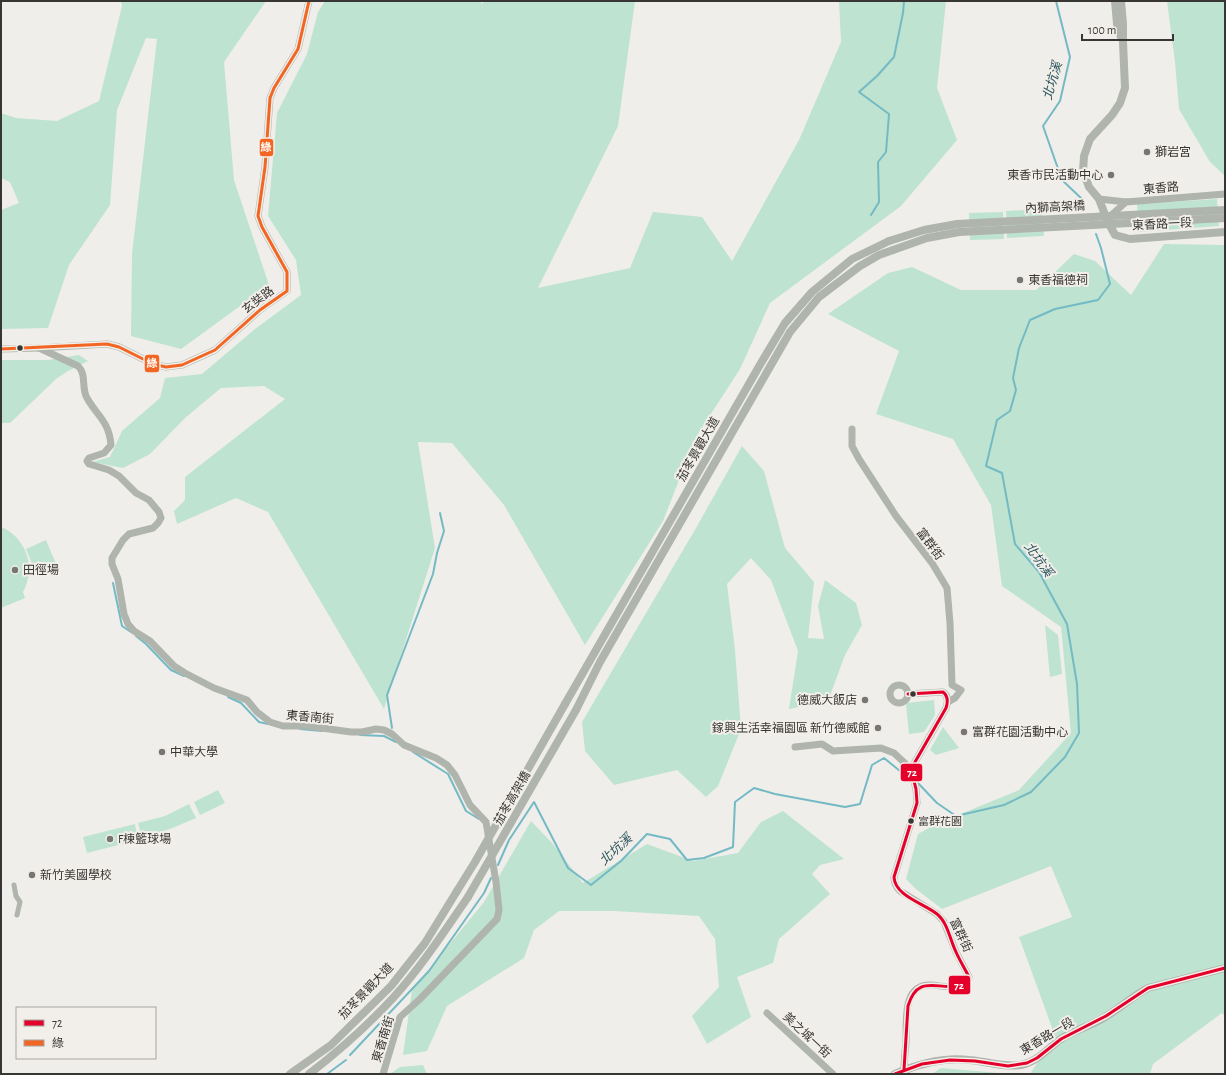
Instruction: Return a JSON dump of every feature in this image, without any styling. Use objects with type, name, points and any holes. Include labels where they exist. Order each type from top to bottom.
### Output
[{"type":"street","name":"玄奘路","points":[[1,349],[107,344],[119,347],[153,364],[166,367],[182,365],[215,350],[260,310],[287,291],[287,272],[262,227],[258,216],[265,167],[270,98],[274,88],[298,49],[309,1]]},
{"type":"street","points":[[1115,1],[1117,24],[1123,42]]},
{"type":"street","points":[[1121,1],[1123,42]]},
{"type":"street","name":"東香路一段","points":[[1123,42],[1125,88],[1120,103],[1112,115],[1090,139],[1084,156],[1084,171],[1089,187],[1099,199],[1107,220],[1115,235],[1130,239],[1225,232]]},
{"type":"street","name":"東香路","points":[[1099,199],[1126,202],[1225,194]]},
{"type":"street","points":[[1107,220],[1126,202]]},
{"type":"street","name":"內獅高架橋","points":[[889,241],[924,230],[957,224],[1225,210]]},
{"type":"street","name":"內獅高架橋","points":[[892,250],[927,238],[959,232],[1225,218]]},
{"type":"street","name":"茄苳景觀大道","points":[[565,704],[785,323],[812,292],[852,259],[889,241]]},
{"type":"street","name":"茄苳景觀大道","points":[[576,710],[600,662],[790,332],[819,297],[860,266],[879,255],[892,250]]},
{"type":"street","name":"東香南街","points":[[39,348],[81,368],[86,398],[106,425],[110,436],[111,445],[104,453],[89,458],[87,461],[89,464],[109,470],[119,476],[136,493],[149,500],[159,512],[161,518],[153,528],[129,534],[123,540],[112,558],[112,564],[118,579],[124,614],[128,624],[134,631],[150,641],[174,666],[214,688],[248,700],[257,712],[270,722],[283,726],[307,726],[351,732],[384,730],[411,749],[436,758],[447,765],[455,774],[470,805],[486,822],[496,882],[499,910],[497,919],[420,999],[400,1017],[383,1074]]},
{"type":"street","name":"富群街","points":[[852,429],[852,446],[859,459],[896,516],[932,564],[947,588],[952,685]]},
{"type":"street","points":[[796,747],[822,744],[833,751],[881,748],[894,753],[911,769],[946,708],[948,702],[946,694],[952,685],[961,690],[955,698],[948,702]]},
{"type":"street","points":[[908,694],[940,692],[946,694]]},
{"type":"street","name":"茄苳高架橋","points":[[457,891],[565,704]]},
{"type":"street","name":"茄苳高架橋","points":[[468,897],[576,710]]},
{"type":"street","name":"富群街","points":[[904,1070],[906,1015],[908,1003],[912,994],[925,986],[955,988],[967,982],[969,977],[956,952],[944,922],[937,914],[896,887],[894,877],[917,803],[916,789],[911,769]]},
{"type":"street","points":[[14,885],[16,896],[20,902],[16,915]]},
{"type":"street","name":"茄苳景觀大道","points":[[290,1074],[330,1045],[391,986],[425,943],[457,891]]},
{"type":"street","name":"茄苳景觀大道","points":[[309,1074],[335,1053],[394,997],[434,948],[468,897]]},
{"type":"street","name":"東香路一段","points":[[895,1074],[928,1063],[950,1059],[968,1059],[1010,1066],[1021,1065],[1040,1057],[1062,1039],[1075,1031],[1100,1020],[1148,988],[1225,968]]},
{"type":"street","name":"美之城一街","points":[[767,1013],[833,1074]]},
{"type":"green space","points":[[121,1],[266,1],[224,62],[234,180],[269,285],[181,349],[131,336],[132,254],[157,39],[146,38],[117,110],[110,205],[69,265],[48,328],[1,329],[1,210],[19,203],[10,182],[1,178],[1,113],[16,118],[57,121],[99,101],[122,6]]},
{"type":"green space","points":[[325,1],[481,1],[481,4],[485,1],[635,1],[618,126],[538,288],[630,268],[653,212],[702,217],[732,261],[799,140],[841,42],[839,1],[946,1],[937,88],[957,140],[901,206],[770,303],[740,369],[696,437],[663,521],[585,645],[504,505],[452,443],[418,442],[435,548],[384,709],[268,512],[236,498],[177,524],[174,511],[185,500],[185,477],[285,399],[264,386],[221,388],[185,418],[150,454],[123,468],[92,462],[110,457],[122,431],[160,398],[165,378],[202,374],[255,329],[301,295],[296,260],[268,216],[277,113],[307,54],[318,12]]},
{"type":"green space","points":[[1167,1],[1225,1],[1225,176],[1210,162],[1179,109],[1175,62]]},
{"type":"green space","points":[[1217,199],[1219,226],[1139,232],[1137,204]]},
{"type":"green space","points":[[1042,209],[1044,236],[1007,238],[1006,211]]},
{"type":"green space","points":[[1003,212],[1004,239],[970,240],[969,213]]},
{"type":"green space","points":[[1164,244],[1225,245],[1225,1016],[1222,1013],[1153,1064],[1150,1074],[1030,1074],[1055,1036],[1019,937],[1072,917],[1051,866],[942,909],[916,889],[906,879],[918,834],[934,825],[1019,790],[1071,733],[1061,627],[1002,586],[991,505],[953,439],[876,414],[899,351],[828,314],[888,273],[912,267],[961,290],[1036,290],[1074,254],[1095,261],[1131,295]]},
{"type":"green space","points":[[79,355],[88,361],[56,379],[10,423],[1,423],[1,360],[48,360]]},
{"type":"green space","points":[[742,446],[764,471],[785,548],[814,582],[808,638],[824,639],[818,606],[825,580],[856,603],[862,625],[845,655],[828,701],[789,709],[798,651],[771,580],[751,558],[727,584],[735,650],[741,729],[718,786],[706,797],[677,770],[614,785],[585,751],[582,722],[696,528]]},
{"type":"green space","name":"田徑場","points":[[1,527],[13,534],[21,543],[25,550],[29,564],[29,571],[23,592],[25,598],[1,608]]},
{"type":"green space","points":[[46,540],[56,564],[36,573],[26,549]]},
{"type":"green space","points":[[1045,625],[1058,635],[1062,674],[1050,677]]},
{"type":"green space","points":[[934,700],[935,715],[924,732],[909,734],[906,703]]},
{"type":"green space","points":[[943,727],[959,748],[936,755],[930,750]]},
{"type":"green space","points":[[218,790],[225,803],[200,815],[194,802]]},
{"type":"green space","points":[[189,804],[196,818],[170,829],[142,837],[138,823],[165,816]]},
{"type":"green space","points":[[783,811],[844,859],[820,865],[812,874],[830,894],[779,939],[773,963],[737,977],[751,1017],[707,1044],[692,1016],[719,987],[715,939],[699,916],[614,911],[559,911],[534,930],[524,958],[447,1006],[427,1051],[403,1055],[412,990],[484,902],[531,821],[552,843],[583,883],[647,844],[693,861],[738,853],[761,822]]},
{"type":"green space","name":"F棟籃球場","points":[[135,824],[138,840],[87,853],[83,837]]},
{"type":"green space","points":[[423,1065],[427,1074],[390,1074],[400,1067]]},
{"type":"green space","points":[[941,1068],[1011,1074],[932,1074]]},
{"type":"waterway","points":[[871,215],[879,202],[878,162],[886,152],[889,114],[859,92],[877,76],[894,57],[904,1]]},
{"type":"waterway","name":"北坑溪","points":[[1056,1],[1070,57],[1060,101],[1043,126],[1062,180],[1083,200]]},
{"type":"waterway","name":"北坑溪","points":[[917,782],[937,803],[956,816],[1004,805],[1031,792],[1065,757],[1079,733],[1077,684],[1067,624],[1039,572],[1015,544],[1002,473],[986,466],[997,420],[1010,411],[1016,390],[1013,378],[1019,348],[1030,320],[1055,309],[1098,300],[1110,284],[1096,234]]},
{"type":"waterway","points":[[392,728],[387,695],[433,574],[437,553],[444,531],[440,513]]},
{"type":"waterway","points":[[113,583],[122,626],[131,632]]},
{"type":"waterway","points":[[136,636],[146,644],[171,670],[184,676]]},
{"type":"waterway","points":[[228,697],[241,703],[259,722],[268,724]]},
{"type":"waterway","points":[[300,729],[322,731]]},
{"type":"waterway","points":[[360,735],[384,736],[396,742]]},
{"type":"waterway","points":[[413,752],[448,774],[466,811],[479,819]]},
{"type":"waterway","name":"北坑溪","points":[[498,865],[509,840],[534,802],[568,868],[591,885],[621,861],[647,834],[670,839],[687,860],[704,858],[733,847],[735,802],[754,788],[775,794],[845,807],[860,804],[872,765],[884,758],[900,771]]},
{"type":"waterway","name":"北坑溪","points":[[350,1055],[429,971],[484,893],[491,878]]},
{"type":"waterway","name":"北坑溪","points":[[327,1074],[346,1060]]},
{"type":"transit line","name":"綠","points":[[1,349],[107,344],[119,347],[153,364],[166,367],[182,365],[215,350],[260,310],[287,291],[287,272],[262,227],[258,216],[265,167],[270,98],[274,88],[298,49],[309,1]]},
{"type":"transit line","name":"72","points":[[904,1070],[908,1006],[913,995],[918,989],[925,986],[958,986],[967,982],[969,977],[956,952],[944,922],[937,914],[904,894],[896,884],[894,877],[917,803],[916,789],[911,769],[946,708],[947,701],[947,697],[943,692],[908,694]]},
{"type":"transit line","name":"72","points":[[895,1074],[922,1064],[950,1060],[975,1061],[1008,1066],[1027,1063],[1037,1058],[1061,1039],[1106,1016],[1148,988],[1225,968]]},
{"type":"place","name":"獅岩宮","points":[[1147,152]]},
{"type":"place","name":"東香市民活動中心","points":[[1111,175]]},
{"type":"place","name":"東香福德祠","points":[[1020,280]]},
{"type":"place","name":"田徑場","points":[[15,570]]},
{"type":"place","name":"德威大飯店","points":[[865,700]]},
{"type":"place","name":"鎵興生活幸福園區 新竹德威館","points":[[878,728]]},
{"type":"place","name":"富群花園活動中心","points":[[964,732]]},
{"type":"place","name":"中華大學","points":[[162,752]]},
{"type":"place","name":"富群花園","points":[[911,821]]},
{"type":"place","name":"F棟籃球場","points":[[110,839]]},
{"type":"place","name":"新竹美國學校","points":[[32,875]]}]
